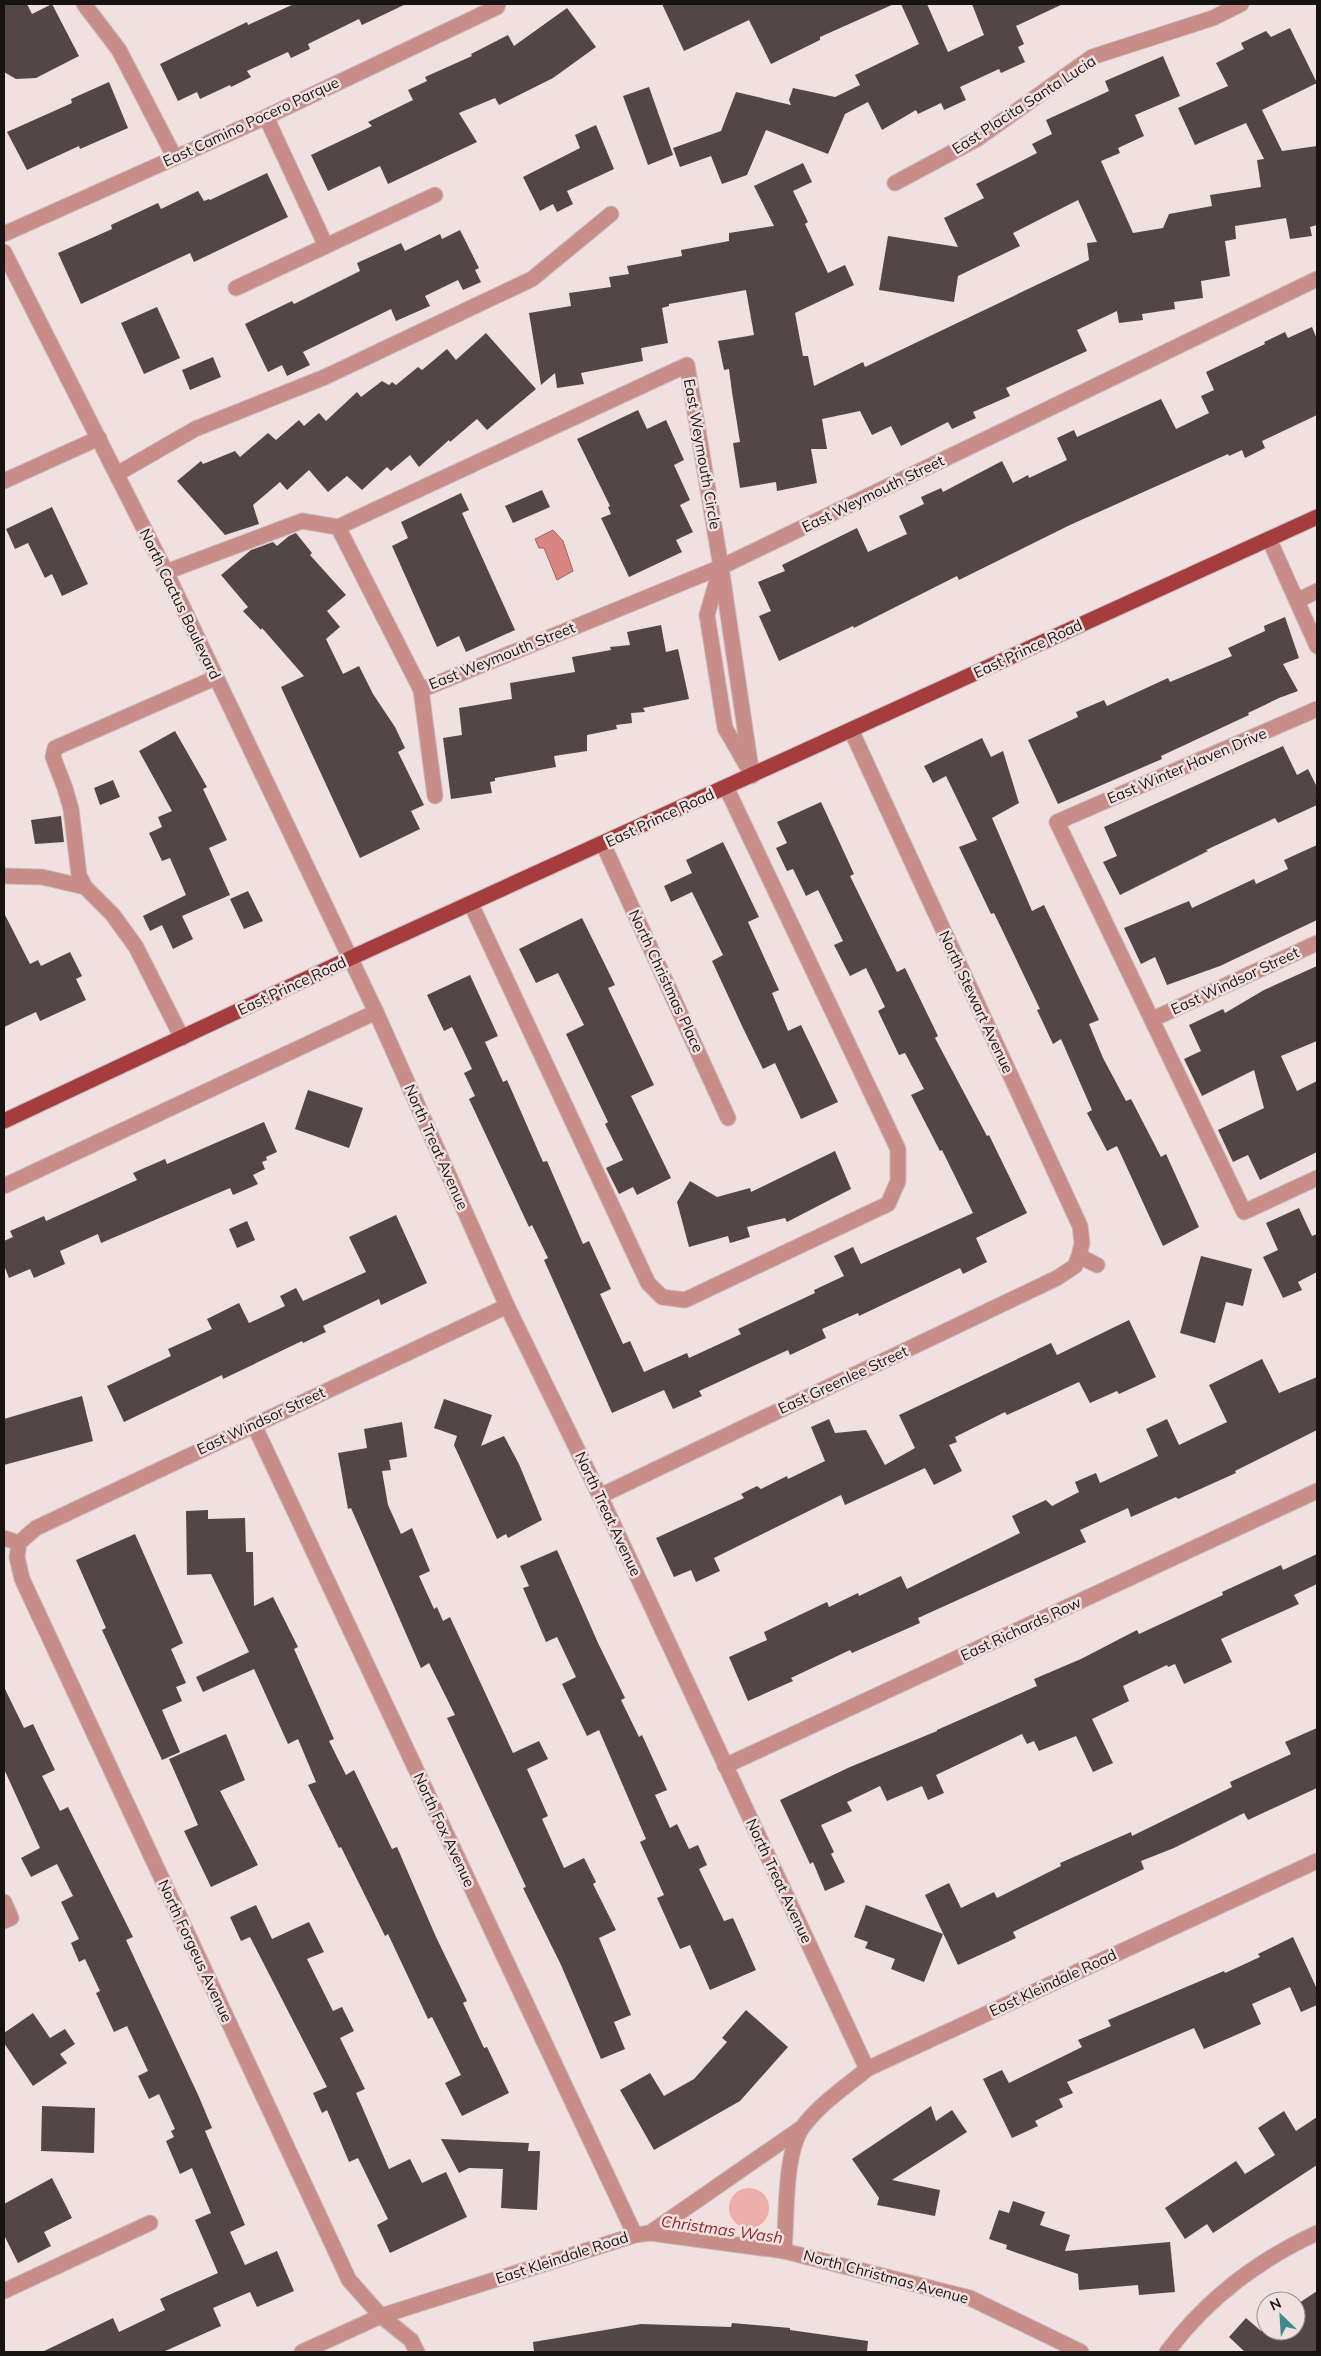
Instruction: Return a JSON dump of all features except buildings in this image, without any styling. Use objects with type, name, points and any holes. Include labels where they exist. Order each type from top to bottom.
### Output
[{"type":"main road","name":"East Prince Road","points":[[4,1121],[350,959],[1317,517]]},
{"type":"street","points":[[84,4],[119,50],[175,158]]},
{"type":"street","name":"East Placita Santa Lucia","points":[[894,183],[977,139],[1092,57],[1213,18],[1241,4]]},
{"type":"street","name":"East Camino Pocero Parque","points":[[4,234],[266,117],[498,6]]},
{"type":"street","points":[[266,117],[326,246]]},
{"type":"street","points":[[236,288],[435,195]]},
{"type":"street","points":[[117,474],[195,429],[325,377],[532,279],[611,214]]},
{"type":"street","name":"North Cactus Boulevard","points":[[4,252],[166,572],[350,959]]},
{"type":"street","name":"East Weymouth Street","points":[[420,690],[721,567],[1317,279]]},
{"type":"street","name":"East Weymouth Circle","points":[[338,527],[687,365],[721,567]]},
{"type":"street","points":[[4,481],[99,438]]},
{"type":"street","points":[[166,572],[302,521],[338,527]]},
{"type":"street","name":"East Weymouth Street","points":[[338,527],[420,690],[435,796]]},
{"type":"street","points":[[1268,539],[1317,646]]},
{"type":"street","points":[[721,567],[707,615],[725,728],[752,776]]},
{"type":"street","points":[[1297,601],[1317,591]]},
{"type":"street","points":[[182,1038],[136,947],[113,915],[85,887],[79,875],[71,809],[53,757],[55,748],[216,678]]},
{"type":"street","name":"East Winter Haven Drive","points":[[1153,1019],[1056,822],[1317,709]]},
{"type":"street","name":"North Stewart Avenue","points":[[850,730],[1080,1226],[1082,1243],[1078,1256]]},
{"type":"street","points":[[471,904],[648,1283],[662,1297],[685,1300],[888,1204],[898,1181],[898,1149],[726,787]]},
{"type":"street","name":"North Christmas Place","points":[[603,844],[728,1118]]},
{"type":"street","points":[[4,876],[42,877],[85,887]]},
{"type":"street","name":"East Windsor Street","points":[[1153,1019],[1317,943]]},
{"type":"street","name":"North Treat Avenue","points":[[350,959],[376,1012],[507,1306],[600,1496],[867,2069]]},
{"type":"street","points":[[4,1186],[376,1012]]},
{"type":"street","points":[[1153,1019],[1244,1212],[1317,1178]]},
{"type":"street","points":[[1078,1256],[1097,1265]]},
{"type":"street","name":"East Greenlee Street","points":[[600,1496],[1057,1278],[1074,1266],[1078,1256]]},
{"type":"street","name":"East Windsor Street","points":[[19,1543],[36,1528],[507,1306]]},
{"type":"street","name":"North Fox Avenue","points":[[254,1425],[635,2235]]},
{"type":"street","name":"East Richards Row","points":[[725,1766],[1317,1491]]},
{"type":"street","points":[[4,1538],[19,1543]]},
{"type":"street","name":"North Forgeus Avenue","points":[[19,1543],[17,1557],[22,1579],[349,2280],[381,2316],[411,2340],[417,2352]]},
{"type":"street","name":"East Kleindale Road","points":[[784,2251],[791,2158],[795,2141],[803,2127],[819,2109],[867,2069],[1317,1861]]},
{"type":"street","points":[[4,1902],[11,1918],[4,1921]]},
{"type":"street","name":"East Kleindale Road","points":[[302,2352],[381,2316],[635,2235],[650,2233],[803,2127]]},
{"type":"street","points":[[4,2291],[150,2223]]},
{"type":"street","name":"North Christmas Avenue","points":[[650,2233],[784,2251],[970,2298],[1081,2352]]},
{"type":"street","points":[[1167,2352],[1203,2312],[1229,2287],[1258,2265],[1296,2242],[1317,2233]]},
{"type":"shaded area","points":[[553,530],[563,541],[573,571],[557,580],[544,548],[539,548],[535,539]]},
{"type":"shaded area","points":[[749,2188],[760,2191],[766,2197],[769,2208],[766,2219],[760,2225],[749,2228],[738,2225],[732,2219],[729,2208],[732,2197],[738,2191]]},
{"type":"water label","name":"Christmas Wash","points":[[722,2229]]}]
